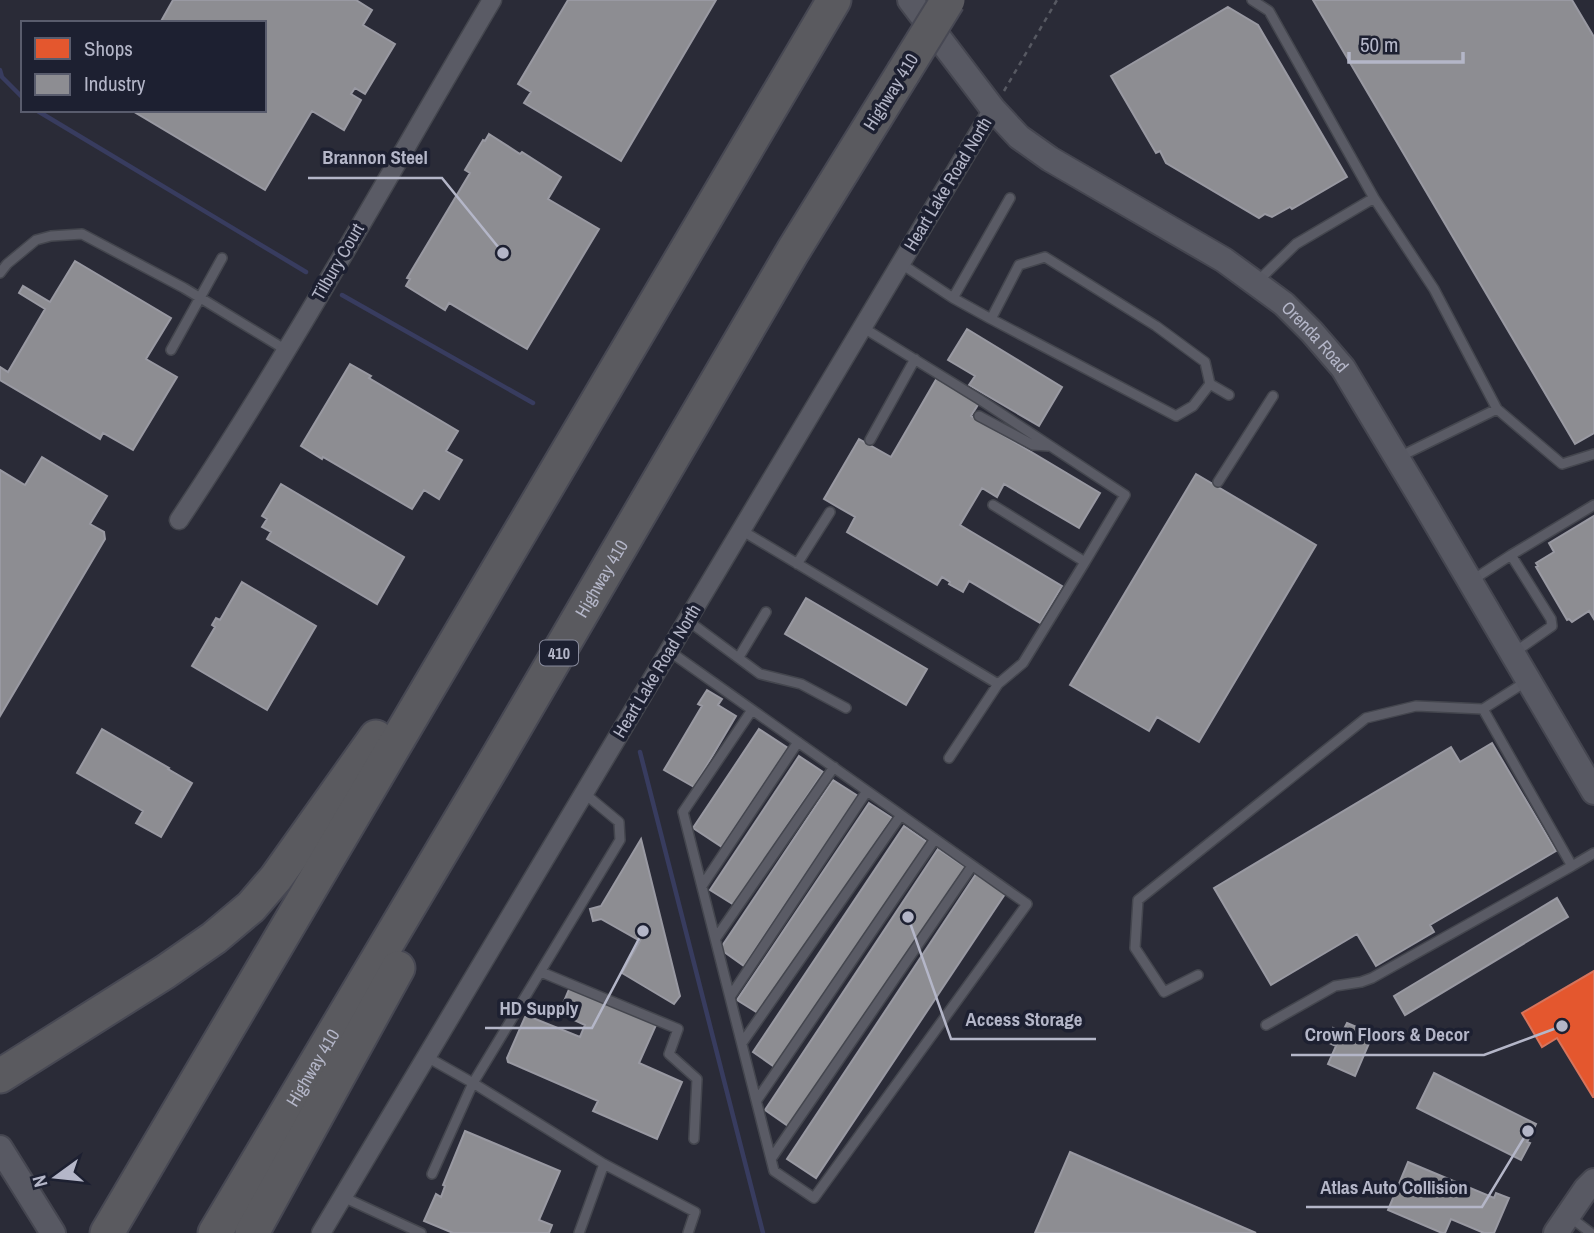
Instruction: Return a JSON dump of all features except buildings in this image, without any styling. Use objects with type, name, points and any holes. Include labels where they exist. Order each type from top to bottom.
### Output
[{"type":"highway","name":"Highway 410","points":[[215,1233],[496,760],[786,263],[948,0]]},
{"type":"highway","points":[[107,1233],[831,6]]},
{"type":"highway","points":[[0,1076],[165,972],[214,938],[251,907],[276,878],[392,715],[455,641]]},
{"type":"highway","points":[[252,1233],[463,851],[496,760]]},
{"type":"street","name":"Tilbury Court","points":[[179,520],[286,350],[492,0]]},
{"type":"street","name":"Orenda Road","points":[[910,0],[993,109],[1019,137],[1049,159],[1224,260],[1284,304],[1312,332],[1343,368],[1594,792]]},
{"type":"street","name":"Heart Lake Road North","points":[[321,1233],[993,109]]},
{"type":"street","points":[[0,1148],[51,1229]]},
{"type":"street","points":[[1562,1224],[1586,1189],[1594,1182]]},
{"type":"lane","points":[[1252,0],[1269,12],[1374,198],[1434,289],[1497,410],[1562,464],[1594,454]]},
{"type":"lane","points":[[953,298],[1010,198]]},
{"type":"lane","points":[[1255,283],[1296,244],[1374,198]]},
{"type":"lane","points":[[0,273],[36,240],[82,234],[199,297],[286,350]]},
{"type":"lane","points":[[991,319],[1019,265],[1045,257],[1156,326],[1205,362],[1210,384],[1229,395]]},
{"type":"lane","points":[[171,350],[222,258]]},
{"type":"lane","points":[[900,264],[991,319],[1176,416],[1193,406],[1210,384]]},
{"type":"lane","points":[[862,327],[979,399],[1125,495],[1023,663],[998,684],[949,758]]},
{"type":"lane","points":[[870,440],[915,359]]},
{"type":"lane","points":[[1218,482],[1273,396]]},
{"type":"lane","points":[[1398,458],[1497,410]]},
{"type":"lane","points":[[979,415],[1033,445],[1049,446]]},
{"type":"lane","points":[[993,505],[1086,562]]},
{"type":"lane","points":[[1471,582],[1594,505]]},
{"type":"lane","points":[[797,564],[830,512]]},
{"type":"lane","points":[[741,530],[998,684]]},
{"type":"lane","points":[[1511,555],[1551,619],[1552,626],[1513,653]]},
{"type":"lane","points":[[739,657],[766,612]]},
{"type":"lane","points":[[687,620],[761,674],[801,684],[846,708]]},
{"type":"lane","points":[[669,651],[1027,904],[814,1198],[774,1171],[683,812],[752,710]]},
{"type":"lane","points":[[1198,975],[1164,992],[1135,948],[1138,900],[1366,718],[1416,706],[1483,709],[1528,680]]},
{"type":"lane","points":[[1483,709],[1572,866]]},
{"type":"lane","points":[[702,886],[798,742]]},
{"type":"lane","points":[[716,939],[834,767]]},
{"type":"lane","points":[[730,997],[867,791]]},
{"type":"lane","points":[[432,1174],[473,1083],[620,841],[619,822],[584,793]]},
{"type":"lane","points":[[742,1043],[901,815]]},
{"type":"lane","points":[[757,1100],[935,839]]},
{"type":"lane","points":[[1266,1025],[1335,986],[1372,978],[1594,853]]},
{"type":"lane","points":[[771,1159],[972,866]]},
{"type":"lane","points":[[541,972],[678,1029],[669,1055],[696,1080],[694,1139]]},
{"type":"lane","points":[[427,1057],[604,1164],[695,1212],[688,1233]]},
{"type":"lane","points":[[579,1233],[604,1164]]},
{"type":"lane","points":[[343,1197],[421,1233]]},
{"type":"lane","points":[[1562,1224],[1591,1233]]},
{"type":"path","points":[[993,109],[1058,0]]},
{"type":"waterway","points":[[0,70],[2,77],[21,96]]},
{"type":"waterway","points":[[39,112],[306,272]]},
{"type":"waterway","points":[[342,295],[533,403]]},
{"type":"waterway","points":[[640,752],[763,1233]]},
{"type":"place","name":"Brannon Steel","points":[[503,253]]},
{"type":"place","name":"Access Storage","points":[[908,917]]},
{"type":"place","name":"HD Supply","points":[[643,931]]},
{"type":"place","name":"Crown Floors & Decor","points":[[1562,1026]]},
{"type":"place","name":"Atlas Auto Collision","points":[[1528,1131]]}]
